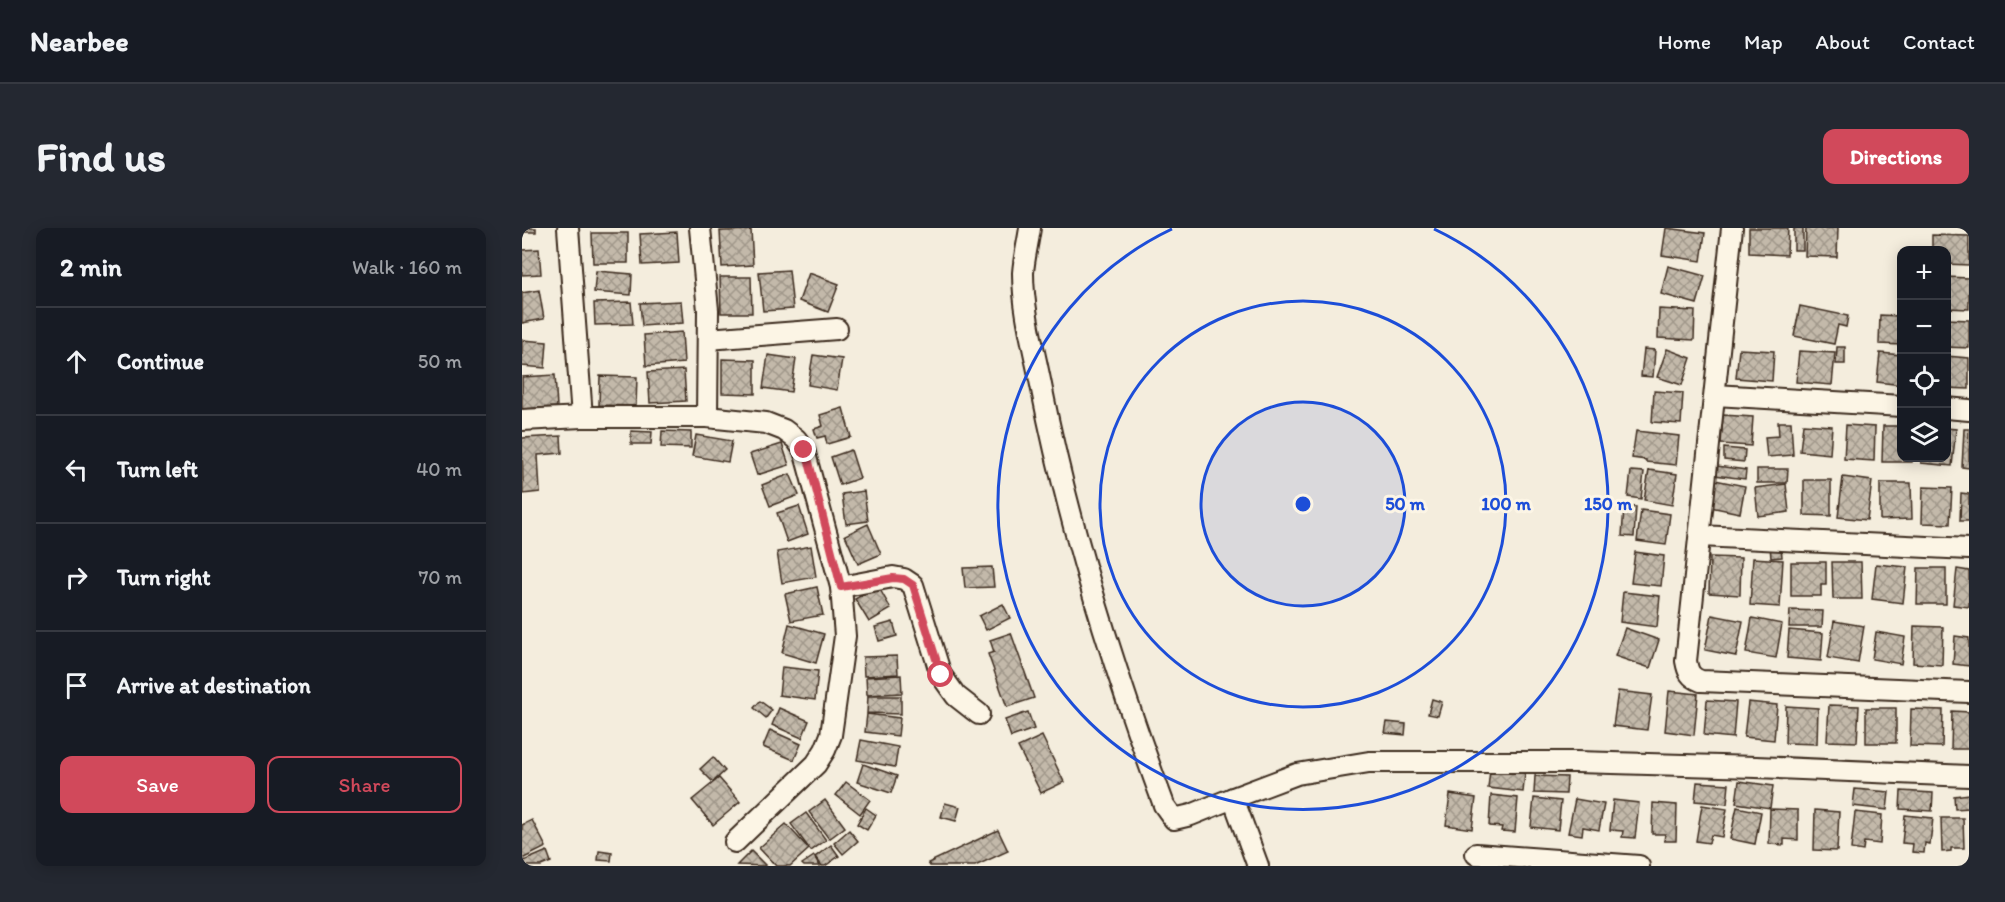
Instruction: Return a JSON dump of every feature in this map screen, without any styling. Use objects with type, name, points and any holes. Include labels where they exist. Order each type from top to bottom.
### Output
[{"type":"street","points":[[568,228],[582,417]]},
{"type":"street","points":[[700,228],[708,310],[707,417]]},
{"type":"street","points":[[1030,228],[1023,273],[1027,308],[1066,502],[1127,705],[1164,805],[1174,819],[1191,815],[1297,774],[1369,762],[1576,762],[1756,766],[1969,776]]},
{"type":"street","points":[[1732,228],[1686,661],[1688,671],[1692,678],[1701,681],[1969,692]]},
{"type":"street","points":[[708,339],[837,329]]},
{"type":"street","points":[[1715,395],[1897,406]]},
{"type":"street","points":[[1951,408],[1969,410]]},
{"type":"street","points":[[522,420],[582,417],[707,417],[766,423],[784,430],[796,439],[804,450],[841,587],[845,636],[831,735],[816,764],[735,842]]},
{"type":"street","points":[[1700,536],[1969,549]]},
{"type":"street","points":[[841,587],[893,578],[904,579],[913,585],[941,675],[956,696],[979,714]]},
{"type":"street","points":[[1233,798],[1258,866]]},
{"type":"street","points":[[1476,854],[1628,866]]},
{"type":"building","points":[[522,228],[536,228],[536,232],[522,232]]},
{"type":"building","points":[[1666,228],[1705,233],[1701,261],[1662,255]]},
{"type":"building","points":[[1749,228],[1788,228],[1787,255],[1749,253]]},
{"type":"building","points":[[1794,228],[1803,228],[1803,250],[1794,250]]},
{"type":"building","points":[[1806,228],[1838,228],[1837,257],[1805,256]]},
{"type":"building","points":[[751,230],[753,265],[722,267],[720,231]]},
{"type":"building","points":[[677,232],[679,263],[642,265],[640,234]]},
{"type":"building","points":[[592,233],[628,233],[628,263],[593,263]]},
{"type":"building","points":[[1932,235],[1969,236],[1969,265],[1951,264],[1951,246],[1932,246]]},
{"type":"building","points":[[539,249],[541,274],[522,275],[522,250]]},
{"type":"building","points":[[1668,266],[1705,276],[1697,304],[1661,294]]},
{"type":"building","points":[[789,270],[793,309],[763,311],[759,272]]},
{"type":"building","points":[[596,271],[632,274],[631,295],[594,292]]},
{"type":"building","points":[[809,273],[839,284],[828,312],[799,301]]},
{"type":"building","points":[[720,277],[751,277],[752,313],[721,313]]},
{"type":"building","points":[[1951,277],[1969,278],[1969,309],[1951,308]]},
{"type":"building","points":[[539,290],[544,319],[522,323],[522,293]]},
{"type":"building","points":[[681,301],[683,323],[642,326],[640,303]]},
{"type":"building","points":[[631,302],[633,324],[595,325],[594,303]]},
{"type":"building","points":[[1800,306],[1848,316],[1846,327],[1838,325],[1834,344],[1794,336]]},
{"type":"building","points":[[1659,309],[1695,311],[1694,340],[1658,338]]},
{"type":"building","points":[[1880,315],[1897,316],[1897,345],[1879,344]]},
{"type":"building","points":[[1951,319],[1969,320],[1969,348],[1951,347]]},
{"type":"building","points":[[682,332],[684,363],[646,366],[644,335]]},
{"type":"building","points":[[522,340],[547,342],[545,368],[522,366]]},
{"type":"building","points":[[1837,347],[1845,347],[1845,364],[1836,364]]},
{"type":"building","points":[[1644,349],[1655,350],[1653,377],[1641,376]]},
{"type":"building","points":[[1667,349],[1691,358],[1682,385],[1657,377]]},
{"type":"building","points":[[1739,349],[1774,351],[1772,381],[1736,378]]},
{"type":"building","points":[[1799,351],[1835,353],[1832,385],[1796,382]]},
{"type":"building","points":[[1880,353],[1897,355],[1897,384],[1877,382]]},
{"type":"building","points":[[768,355],[796,359],[791,392],[763,388]]},
{"type":"building","points":[[813,355],[842,359],[837,390],[808,385]]},
{"type":"building","points":[[1951,356],[1969,358],[1969,389],[1951,388]]},
{"type":"building","points":[[722,359],[755,360],[755,394],[722,393]]},
{"type":"building","points":[[684,370],[686,401],[650,403],[648,372]]},
{"type":"building","points":[[555,375],[557,407],[522,409],[522,377]]},
{"type":"building","points":[[600,376],[637,377],[636,406],[599,405]]},
{"type":"building","points":[[1654,391],[1683,393],[1681,424],[1652,422]]},
{"type":"building","points":[[843,408],[851,437],[827,444],[825,436],[817,438],[814,429],[823,426],[820,415]]},
{"type":"building","points":[[1723,415],[1753,417],[1751,446],[1721,444]]},
{"type":"building","points":[[1778,422],[1791,422],[1793,455],[1767,457],[1765,437],[1779,436]]},
{"type":"building","points":[[1803,424],[1832,426],[1830,454],[1800,451]]},
{"type":"building","points":[[1846,425],[1875,427],[1874,461],[1844,459]]},
{"type":"building","points":[[1883,426],[1897,426],[1897,462],[1882,462]]},
{"type":"building","points":[[1951,428],[1956,429],[1952,466],[1921,463],[1951,462]]},
{"type":"building","points":[[1964,429],[1969,429],[1969,468],[1962,467]]},
{"type":"building","points":[[631,431],[652,432],[651,444],[631,444]]},
{"type":"building","points":[[662,431],[691,432],[691,448],[661,447]]},
{"type":"building","points":[[1636,431],[1679,436],[1676,465],[1632,458]]},
{"type":"building","points":[[696,435],[732,441],[728,462],[692,456]]},
{"type":"building","points":[[561,436],[562,453],[538,455],[540,492],[523,494],[522,438]]},
{"type":"building","points":[[782,444],[789,465],[757,475],[750,454]]},
{"type":"building","points":[[1724,448],[1745,450],[1744,462],[1724,460]]},
{"type":"building","points":[[851,450],[860,478],[840,485],[831,457]]},
{"type":"building","points":[[1717,466],[1746,470],[1745,479],[1715,475]]},
{"type":"building","points":[[1757,469],[1788,469],[1787,483],[1757,483]]},
{"type":"building","points":[[1649,470],[1677,474],[1672,505],[1644,500]]},
{"type":"building","points":[[1631,471],[1644,472],[1641,499],[1628,497]]},
{"type":"building","points":[[790,474],[799,495],[770,506],[762,485]]},
{"type":"building","points":[[1843,477],[1872,481],[1867,520],[1838,517]]},
{"type":"building","points":[[1715,480],[1745,486],[1740,513],[1710,507]]},
{"type":"building","points":[[1804,480],[1831,480],[1831,516],[1804,515]]},
{"type":"building","points":[[1880,483],[1911,483],[1912,519],[1880,520]]},
{"type":"building","points":[[1786,484],[1789,512],[1758,516],[1755,488]]},
{"type":"building","points":[[1923,487],[1952,488],[1950,524],[1922,523]]},
{"type":"building","points":[[864,491],[868,521],[846,524],[842,494]]},
{"type":"building","points":[[1961,493],[1969,494],[1969,521],[1960,521]]},
{"type":"building","points":[[799,506],[808,534],[787,542],[777,513]]},
{"type":"building","points":[[1624,506],[1636,507],[1634,537],[1622,536]]},
{"type":"building","points":[[1641,510],[1670,514],[1666,545],[1637,541]]},
{"type":"building","points":[[868,524],[881,554],[858,564],[845,535]]},
{"type":"building","points":[[1781,545],[1782,557],[1771,558],[1770,546]]},
{"type":"building","points":[[811,546],[816,577],[782,583],[777,552]]},
{"type":"building","points":[[1635,552],[1664,556],[1661,586],[1631,583]]},
{"type":"building","points":[[1710,557],[1741,558],[1740,595],[1709,593]]},
{"type":"building","points":[[1753,558],[1783,560],[1780,607],[1750,605]]},
{"type":"building","points":[[1791,562],[1826,562],[1826,585],[1821,585],[1821,596],[1791,596]]},
{"type":"building","points":[[1832,562],[1861,562],[1862,599],[1833,599]]},
{"type":"building","points":[[1876,564],[1907,567],[1903,603],[1872,599]]},
{"type":"building","points":[[992,567],[994,587],[965,588],[963,568]]},
{"type":"building","points":[[1918,568],[1946,568],[1946,604],[1917,604]]},
{"type":"building","points":[[1957,569],[1969,571],[1969,607],[1953,605]]},
{"type":"building","points":[[878,586],[891,609],[869,622],[855,599]]},
{"type":"building","points":[[817,587],[823,615],[791,621],[785,594]]},
{"type":"building","points":[[1623,592],[1660,596],[1657,627],[1620,622]]},
{"type":"building","points":[[1003,604],[1010,618],[986,630],[979,616]]},
{"type":"building","points":[[1790,610],[1823,611],[1822,627],[1789,627]]},
{"type":"building","points":[[1712,615],[1743,621],[1736,656],[1705,650]]},
{"type":"building","points":[[1752,618],[1782,624],[1776,658],[1746,653]]},
{"type":"building","points":[[1834,621],[1864,626],[1858,663],[1828,658]]},
{"type":"building","points":[[893,622],[897,636],[879,641],[875,627]]},
{"type":"building","points":[[789,624],[824,634],[816,663],[782,653]]},
{"type":"building","points":[[1914,626],[1943,627],[1942,665],[1913,663]]},
{"type":"building","points":[[1625,628],[1659,640],[1650,668],[1615,656]]},
{"type":"building","points":[[1789,630],[1823,633],[1821,661],[1787,658]]},
{"type":"building","points":[[1876,632],[1905,637],[1901,664],[1872,659]]},
{"type":"building","points":[[1011,633],[1034,698],[1007,707],[988,654],[994,652],[990,640]]},
{"type":"building","points":[[1955,636],[1969,638],[1969,666],[1953,664]]},
{"type":"building","points":[[897,656],[898,674],[864,676],[863,657]]},
{"type":"building","points":[[782,667],[818,671],[815,700],[779,695]]},
{"type":"building","points":[[901,675],[902,693],[867,695],[866,677]]},
{"type":"building","points":[[1618,691],[1652,695],[1647,730],[1613,726]]},
{"type":"building","points":[[1669,691],[1698,694],[1694,735],[1665,731]]},
{"type":"building","points":[[868,696],[901,696],[901,714],[867,713]]},
{"type":"building","points":[[1432,699],[1442,702],[1438,716],[1428,714]]},
{"type":"building","points":[[1707,700],[1736,702],[1733,738],[1704,735]]},
{"type":"building","points":[[760,701],[772,710],[766,718],[754,708]]},
{"type":"building","points":[[1748,702],[1777,705],[1774,740],[1744,737]]},
{"type":"building","points":[[1829,705],[1859,706],[1857,742],[1827,741]]},
{"type":"building","points":[[1786,706],[1818,708],[1817,744],[1785,743]]},
{"type":"building","points":[[779,708],[809,721],[802,738],[772,725]]},
{"type":"building","points":[[1866,708],[1896,708],[1896,743],[1866,743]]},
{"type":"building","points":[[1911,709],[1943,710],[1942,747],[1910,746]]},
{"type":"building","points":[[1952,711],[1969,712],[1969,749],[1951,749]]},
{"type":"building","points":[[1028,712],[1034,729],[1011,737],[1005,720]]},
{"type":"building","points":[[867,714],[900,718],[898,736],[865,732]]},
{"type":"building","points":[[1387,722],[1406,724],[1405,735],[1385,733]]},
{"type":"building","points":[[770,730],[801,744],[794,760],[763,747]]},
{"type":"building","points":[[1042,736],[1064,782],[1041,793],[1018,747]]},
{"type":"building","points":[[861,740],[898,747],[895,767],[857,760]]},
{"type":"building","points":[[713,757],[725,771],[713,782],[700,769]]},
{"type":"building","points":[[863,764],[897,776],[891,793],[857,782]]},
{"type":"building","points":[[1490,770],[1525,773],[1523,792],[1488,788]]},
{"type":"building","points":[[1535,776],[1567,777],[1566,794],[1534,793]]},
{"type":"building","points":[[719,778],[740,802],[713,825],[692,800]]},
{"type":"building","points":[[1739,781],[1773,786],[1770,808],[1736,803]]},
{"type":"building","points":[[846,782],[870,800],[860,814],[836,795]]},
{"type":"building","points":[[1697,782],[1729,784],[1727,804],[1695,801]]},
{"type":"building","points":[[1855,789],[1889,792],[1887,810],[1853,806]]},
{"type":"building","points":[[1901,791],[1933,793],[1932,811],[1900,809]]},
{"type":"building","points":[[1450,794],[1476,798],[1472,829],[1446,825]]},
{"type":"building","points":[[1969,794],[1969,808],[1955,809],[1954,796]]},
{"type":"building","points":[[1491,795],[1518,798],[1515,832],[1501,831],[1502,827],[1489,826]]},
{"type":"building","points":[[1534,798],[1561,801],[1558,830],[1531,827]]},
{"type":"building","points":[[1575,799],[1604,804],[1599,830],[1583,827],[1582,835],[1568,833]]},
{"type":"building","points":[[825,800],[845,827],[829,839],[809,812]]},
{"type":"building","points":[[1613,800],[1639,803],[1635,838],[1622,837],[1623,831],[1610,830]]},
{"type":"building","points":[[945,803],[960,807],[956,821],[941,817]]},
{"type":"building","points":[[1653,803],[1677,805],[1676,841],[1664,841],[1665,834],[1652,834]]},
{"type":"building","points":[[1702,805],[1727,809],[1722,837],[1711,835],[1709,843],[1696,841]]},
{"type":"building","points":[[1737,807],[1761,812],[1755,844],[1730,839]]},
{"type":"building","points":[[866,808],[876,815],[867,830],[857,824]]},
{"type":"building","points":[[1770,809],[1798,810],[1798,840],[1784,839],[1784,845],[1769,844]]},
{"type":"building","points":[[1815,810],[1839,812],[1837,851],[1814,850]]},
{"type":"building","points":[[1855,812],[1882,815],[1880,844],[1864,842],[1863,851],[1851,849]]},
{"type":"building","points":[[806,813],[826,840],[811,851],[791,824]]},
{"type":"building","points":[[1905,815],[1933,818],[1930,844],[1925,843],[1924,853],[1912,852],[1913,844],[1902,843]]},
{"type":"building","points":[[1941,818],[1963,818],[1964,848],[1951,848],[1951,851],[1942,852]]},
{"type":"building","points":[[532,820],[546,847],[522,859],[522,825]]},
{"type":"building","points":[[786,824],[809,849],[790,866],[776,866],[759,848]]},
{"type":"building","points":[[849,830],[858,841],[843,854],[834,843]]},
{"type":"building","points":[[998,830],[1008,851],[975,866],[930,866],[928,863]]},
{"type":"building","points":[[831,845],[839,856],[822,866],[815,857]]},
{"type":"building","points":[[547,851],[551,862],[541,866],[526,866],[524,861]]},
{"type":"building","points":[[599,851],[612,853],[611,861],[598,860]]},
{"type":"building","points":[[751,851],[766,866],[737,865]]},
{"type":"building","points":[[814,856],[820,866],[802,864]]},
{"type":"route","points":[[804,450],[841,587],[893,578],[904,579],[913,585],[941,675]]}]
